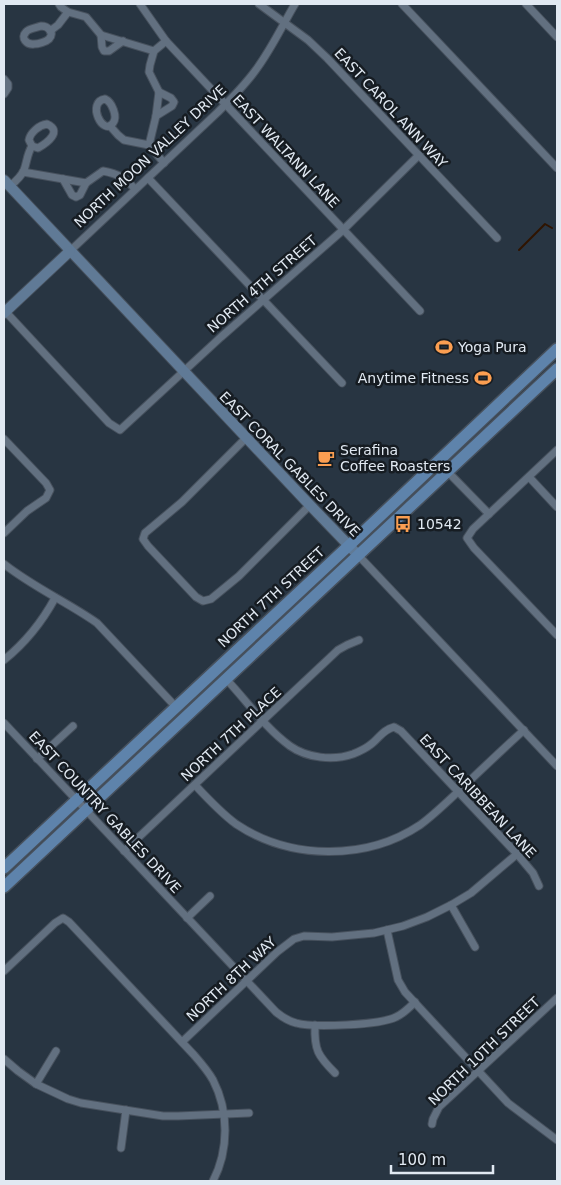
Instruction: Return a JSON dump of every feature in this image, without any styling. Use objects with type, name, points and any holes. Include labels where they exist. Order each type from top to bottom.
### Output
[{"type":"main road","name":"NORTH 7TH STREET","points":[[5,864],[76,800],[557,349]]},
{"type":"main road","name":"NORTH 7TH STREET","points":[[4,887],[557,369]]},
{"type":"street","points":[[59,4],[68,12],[86,17],[101,35],[154,51]]},
{"type":"street","name":"EAST WALTANN LANE","points":[[140,4],[166,41],[420,311]]},
{"type":"street","name":"EAST CAROL ANN WAY","points":[[259,4],[308,40],[327,58],[497,238]]},
{"type":"street","name":"NORTH MOON VALLEY DRIVE","points":[[4,312],[242,88],[256,70],[295,4]]},
{"type":"street","points":[[402,4],[557,168]]},
{"type":"street","points":[[526,4],[557,37]]},
{"type":"street","points":[[50,31],[58,25],[68,12]]},
{"type":"street","points":[[101,35],[104,51],[109,52],[123,41]]},
{"type":"street","points":[[149,145],[156,116],[159,92],[149,72],[154,51],[166,41]]},
{"type":"street","points":[[4,80],[8,84],[8,88],[4,94]]},
{"type":"street","points":[[156,116],[172,106],[174,102],[171,98],[159,92]]},
{"type":"street","points":[[110,126],[124,140],[149,145],[164,163]]},
{"type":"street","points":[[7,183],[20,177],[28,152],[32,146]]},
{"type":"street","name":"NORTH 4TH STREET","points":[[4,312],[109,423],[120,430],[343,230],[419,155]]},
{"type":"street","points":[[63,179],[72,195],[76,197],[80,194],[86,183],[103,171],[126,179],[135,190]]},
{"type":"street","points":[[23,172],[86,183]]},
{"type":"street","points":[[148,178],[342,384]]},
{"type":"street","name":"EAST CORAL GABLES DRIVE","points":[[7,183],[557,766]]},
{"type":"street","points":[[247,437],[182,502],[145,533],[143,539],[148,546],[196,597],[203,601],[211,599],[239,576],[310,505]]},
{"type":"street","points":[[4,439],[46,483],[50,490],[46,498],[27,510],[4,533]]},
{"type":"street","points":[[557,450],[473,529],[467,538],[474,548],[557,635]]},
{"type":"street","points":[[448,472],[489,514]]},
{"type":"street","points":[[528,476],[557,507]]},
{"type":"street","points":[[4,564],[28,582],[97,623],[176,706]]},
{"type":"street","points":[[4,660],[32,633],[55,598]]},
{"type":"street","name":"NORTH 7TH PLACE","points":[[124,851],[338,650],[359,640]]},
{"type":"street","points":[[226,680],[263,721]]},
{"type":"street","name":"EAST CARIBBEAN LANE","points":[[263,721],[291,747],[311,755],[327,758],[353,754],[370,746],[387,729],[394,727],[401,731],[517,854],[533,873],[539,886]]},
{"type":"street","name":"EAST COUNTRY GABLES DRIVE","points":[[4,723],[283,1018],[297,1024],[359,1024],[397,1017],[414,1002]]},
{"type":"street","points":[[38,759],[73,726]]},
{"type":"street","points":[[195,784],[224,814],[237,824],[270,841],[305,850],[324,852],[355,850],[383,844],[406,834],[428,819],[524,730]]},
{"type":"street","name":"NORTH 8TH WAY","points":[[182,1042],[277,952],[294,939],[304,936],[332,937],[374,933],[403,926],[427,917],[480,887],[517,854]]},
{"type":"street","points":[[188,918],[210,896]]},
{"type":"street","points":[[451,905],[474,947]]},
{"type":"street","points":[[4,971],[55,923],[63,918],[69,922],[205,1067],[212,1078],[218,1090],[225,1125],[220,1165],[213,1181]]},
{"type":"street","points":[[387,930],[401,986],[508,1103],[557,1140]]},
{"type":"street","name":"NORTH 10TH STREET","points":[[432,1124],[439,1107],[557,998]]},
{"type":"street","points":[[315,1025],[317,1050],[335,1073]]},
{"type":"street","points":[[36,1084],[56,1051]]},
{"type":"street","points":[[4,1059],[36,1084],[68,1099],[81,1102],[163,1116],[249,1113]]},
{"type":"street","points":[[121,1148],[126,1110]]},
{"type":"waterway","points":[[519,250],[545,224],[552,228]]},
{"type":"place","name":"Yoga Pura","points":[[444,347]]},
{"type":"place","name":"Anytime Fitness","points":[[483,378]]},
{"type":"place","name":"Serafina Coffee Roasters","points":[[326,458]]},
{"type":"place","name":"10542","points":[[403,524]]}]
